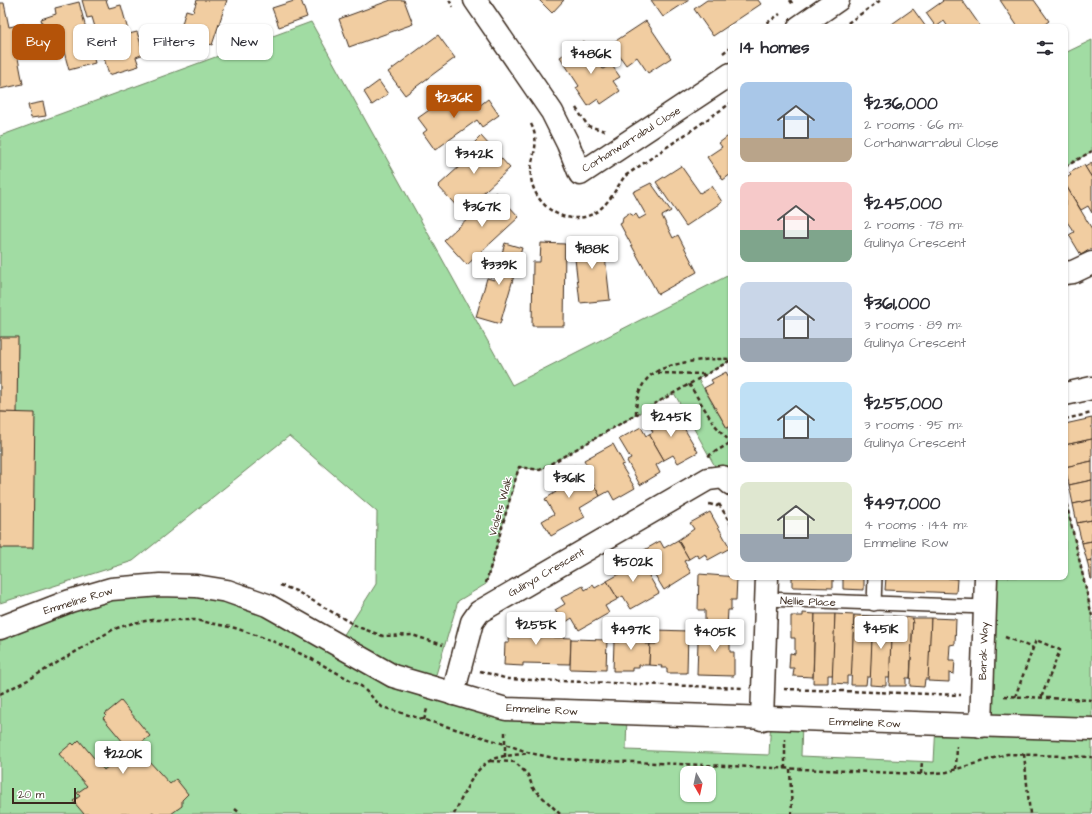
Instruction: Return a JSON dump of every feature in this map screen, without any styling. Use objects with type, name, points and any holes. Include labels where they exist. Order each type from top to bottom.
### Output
[{"type":"street","name":"Corhanwarrabul Close","points":[[475,0],[552,112],[568,144],[580,174],[728,76]]},
{"type":"street","points":[[802,24],[826,3]]},
{"type":"street","points":[[1068,273],[1092,263]]},
{"type":"street","points":[[1068,393],[1092,388]]},
{"type":"street","name":"Gulinya Crescent","points":[[453,694],[472,622],[479,612],[697,485],[713,478],[728,478]]},
{"type":"street","points":[[762,719],[766,580]]},
{"type":"street","name":"Barak Way","points":[[981,726],[986,580]]},
{"type":"street","name":"Emmeline Row","points":[[0,628],[70,601],[111,589],[160,585],[211,588],[234,593],[266,605],[393,676],[506,709],[1092,730]]},
{"type":"lane","points":[[874,604],[875,580]]},
{"type":"lane","name":"Nellie Place","points":[[766,599],[985,607]]},
{"type":"path","points":[[765,24],[793,5],[790,0]]},
{"type":"path","points":[[846,24],[881,0]]},
{"type":"path","points":[[718,56],[728,49]]},
{"type":"path","points":[[575,106],[590,127],[608,130]]},
{"type":"path","points":[[1068,165],[1092,151]]},
{"type":"path","points":[[636,414],[637,397],[643,384],[654,372],[702,359],[728,360]]},
{"type":"path","name":"Violets Walk","points":[[480,587],[486,584],[519,467],[540,470],[728,362]]},
{"type":"path","points":[[654,372],[705,374]]},
{"type":"path","points":[[689,384],[714,424],[728,440]]},
{"type":"path","points":[[1068,418],[1092,413]]},
{"type":"path","points":[[719,504],[728,519]]},
{"type":"path","points":[[1068,511],[1092,616]]},
{"type":"path","points":[[998,634],[1033,648]]},
{"type":"path","points":[[1015,697],[1036,640],[1060,650],[1041,698]]},
{"type":"path","points":[[443,653],[446,645]]},
{"type":"path","points":[[475,669],[508,679],[748,688]]},
{"type":"path","points":[[778,688],[964,695]]},
{"type":"path","points":[[998,696],[1092,700]]},
{"type":"path","points":[[505,757],[506,728]]},
{"type":"path","points":[[785,769],[786,731]]},
{"type":"path","points":[[956,769],[957,744]]},
{"type":"path","points":[[454,814],[477,772],[489,761],[530,753]]},
{"type":"path","points":[[1024,754],[1030,814]]},
{"type":"path","points":[[489,761],[515,762],[528,775],[533,788],[560,814]]},
{"type":"path","points":[[921,774],[922,761]]},
{"type":"path","points":[[790,769],[792,814]]},
{"type":"path","points":[[235,809],[241,814]]},
{"type":"path","points":[[631,814],[637,814]]},
{"type":"green space","points":[[311,22],[512,385],[728,276],[728,362],[698,379],[728,430],[728,474],[721,477],[674,393],[540,470],[519,467],[486,584],[458,601],[432,688],[453,694],[627,713],[626,750],[769,755],[771,719],[802,720],[801,756],[934,762],[936,724],[980,726],[986,580],[1068,580],[1068,510],[1092,616],[1092,814],[0,814],[0,633],[43,611],[196,586],[338,644],[376,584],[377,512],[289,436],[133,561],[0,603],[0,136],[217,56],[217,60],[273,60],[273,36]]},
{"type":"green space","points":[[1092,40],[1092,151],[1068,165],[1068,52]]},
{"type":"building","points":[[82,0],[106,0],[109,8],[121,5],[126,24],[94,24],[92,17],[87,18]]},
{"type":"building","points":[[197,0],[227,0],[219,24],[217,24],[217,30],[212,45],[209,44],[209,24],[182,24],[186,10],[193,12]]},
{"type":"building","points":[[301,0],[307,17],[279,27],[272,8]]},
{"type":"building","points":[[391,0],[404,0],[413,24],[349,47],[339,19]]},
{"type":"building","points":[[539,0],[564,0],[552,13]]},
{"type":"building","points":[[651,0],[689,0],[663,17]]},
{"type":"building","points":[[707,0],[758,0],[761,4],[731,24],[728,24],[728,26],[713,36],[694,9]]},
{"type":"building","points":[[942,0],[962,0],[979,24],[946,24],[944,21],[940,24],[934,24],[926,13],[943,1]]},
{"type":"building","points":[[1000,0],[1034,0],[1049,21],[1045,24],[1016,24]]},
{"type":"building","points":[[79,2],[85,24],[73,24],[73,60],[94,60],[95,63],[69,70],[65,56],[65,24],[42,24],[41,19],[56,14],[55,8]]},
{"type":"building","points":[[0,3],[4,3],[9,27],[12,26],[12,60],[18,60],[23,84],[0,89]]},
{"type":"building","points":[[913,9],[924,24],[892,24]]},
{"type":"building","points":[[646,21],[671,58],[648,73],[637,57],[626,65],[611,44]]},
{"type":"building","points":[[137,32],[139,38],[139,56],[136,57],[139,66],[109,75],[105,60],[131,60],[131,34]]},
{"type":"building","points":[[438,35],[455,58],[405,95],[388,72]]},
{"type":"building","points":[[584,41],[603,69],[611,64],[620,77],[613,81],[620,91],[601,104],[598,99],[588,106],[576,88],[579,86],[560,57]]},
{"type":"building","points":[[379,81],[388,94],[372,105],[364,92]]},
{"type":"building","points":[[456,91],[464,101],[467,99],[474,110],[488,99],[499,115],[482,127],[477,120],[435,150],[423,133],[427,130],[418,118]]},
{"type":"building","points":[[43,102],[46,116],[31,118],[28,105]]},
{"type":"building","points":[[481,136],[510,168],[462,212],[438,186],[472,155],[467,150]]},
{"type":"building","points":[[728,136],[728,176],[723,180],[707,157],[722,147],[719,143]]},
{"type":"building","points":[[1092,163],[1092,178],[1085,167]]},
{"type":"building","points":[[1084,165],[1092,178],[1092,213],[1088,206],[1081,210],[1068,189],[1068,177],[1071,175],[1069,173]]},
{"type":"building","points":[[681,166],[700,193],[712,186],[722,202],[686,226],[656,182]]},
{"type":"building","points":[[651,183],[671,211],[662,216],[673,238],[678,235],[697,272],[658,294],[620,224],[622,223],[623,217],[629,213],[634,216],[636,214],[639,219],[646,215],[633,192]]},
{"type":"building","points":[[1068,189],[1092,229],[1092,248],[1081,255],[1069,235],[1074,232],[1068,223]]},
{"type":"building","points":[[496,192],[519,217],[467,265],[444,240]]},
{"type":"building","points":[[603,238],[610,300],[580,303],[573,241]]},
{"type":"building","points":[[505,243],[522,248],[500,324],[476,317],[487,278],[494,280]]},
{"type":"building","points":[[541,243],[565,244],[564,326],[532,326],[533,262],[540,262]]},
{"type":"building","points":[[0,337],[18,337],[17,413],[0,412]]},
{"type":"building","points":[[726,372],[728,376],[727,428],[704,388],[713,383],[711,380]]},
{"type":"building","points":[[670,411],[681,430],[684,428],[698,452],[678,463],[673,455],[664,460],[649,434],[653,432],[648,423]]},
{"type":"building","points":[[0,412],[35,413],[33,548],[0,548]]},
{"type":"building","points":[[1092,418],[1092,439],[1068,444],[1068,423]]},
{"type":"building","points":[[641,427],[646,436],[649,434],[664,460],[656,465],[660,473],[640,485],[627,461],[631,459],[619,439]]},
{"type":"building","points":[[1092,439],[1092,461],[1068,466],[1068,444]]},
{"type":"building","points":[[613,444],[624,464],[621,465],[635,488],[614,500],[609,491],[600,496],[586,471],[589,469],[584,460]]},
{"type":"building","points":[[1092,461],[1092,480],[1069,485],[1068,466]]},
{"type":"building","points":[[575,465],[581,477],[587,473],[600,496],[580,508],[585,517],[551,536],[542,521],[554,514],[545,499],[556,492],[549,480]]},
{"type":"building","points":[[1092,480],[1092,500],[1073,504],[1069,485]]},
{"type":"building","points":[[1092,500],[1092,520],[1077,523],[1073,504]]},
{"type":"building","points":[[710,512],[728,544],[728,549],[708,560],[705,554],[699,558],[697,554],[689,559],[678,540],[694,529],[690,523]]},
{"type":"building","points":[[1092,520],[1092,541],[1082,543],[1077,523]]},
{"type":"building","points":[[678,540],[689,559],[684,561],[691,573],[664,590],[641,552],[660,541],[664,548]]},
{"type":"building","points":[[1092,541],[1092,560],[1087,561],[1082,543]]},
{"type":"building","points":[[637,555],[659,593],[631,609],[623,596],[618,599],[607,581],[623,572],[619,566]]},
{"type":"building","points":[[1092,560],[1092,579],[1091,579],[1087,561]]},
{"type":"building","points":[[699,574],[728,576],[728,580],[737,580],[736,600],[731,600],[731,610],[728,610],[727,626],[705,626],[705,610],[698,610]]},
{"type":"building","points":[[792,580],[833,580],[833,588],[792,587]]},
{"type":"building","points":[[843,580],[864,580],[864,590],[843,589]]},
{"type":"building","points":[[886,580],[957,580],[956,593],[885,590]]},
{"type":"building","points":[[607,581],[618,599],[605,606],[609,613],[579,630],[572,618],[563,624],[555,610],[565,604],[561,598],[583,586],[585,590],[593,585],[595,588]]},
{"type":"building","points":[[803,613],[815,614],[813,677],[793,676],[794,668],[789,668],[790,653],[795,654],[795,638],[791,638],[791,616],[803,616]]},
{"type":"building","points":[[815,614],[835,614],[833,675],[828,675],[828,683],[813,683]]},
{"type":"building","points":[[835,614],[854,615],[852,676],[847,676],[847,684],[832,683]]},
{"type":"building","points":[[854,615],[873,616],[871,677],[867,677],[866,685],[851,685]]},
{"type":"building","points":[[873,616],[892,616],[890,678],[886,678],[886,686],[870,685]]},
{"type":"building","points":[[892,616],[913,618],[910,678],[906,678],[906,686],[889,686]]},
{"type":"building","points":[[913,618],[931,618],[929,679],[925,679],[924,687],[910,686]]},
{"type":"building","points":[[931,618],[956,619],[955,644],[950,645],[949,660],[955,660],[954,674],[949,673],[949,682],[928,681]]},
{"type":"building","points":[[522,621],[536,622],[536,625],[553,626],[553,637],[571,638],[570,664],[523,663],[523,666],[504,665],[505,643],[509,643],[510,626],[521,626]]},
{"type":"building","points":[[705,626],[727,626],[726,642],[730,643],[730,652],[734,652],[734,676],[697,675],[698,641],[705,641]]},
{"type":"building","points":[[619,630],[645,631],[645,644],[650,644],[649,665],[639,665],[639,668],[632,668],[632,671],[613,671],[614,642],[619,642]]},
{"type":"building","points":[[656,630],[688,631],[687,673],[667,673],[667,668],[649,665],[650,644],[656,644]]},
{"type":"building","points":[[571,639],[607,640],[606,670],[570,669]]},
{"type":"building","points":[[121,701],[150,736],[136,747],[170,784],[176,779],[188,794],[182,800],[182,806],[171,814],[155,814],[153,812],[150,814],[84,814],[73,801],[80,796],[77,793],[87,786],[59,754],[72,743],[74,745],[79,740],[104,770],[129,749],[103,718],[106,715],[105,714]]}]
